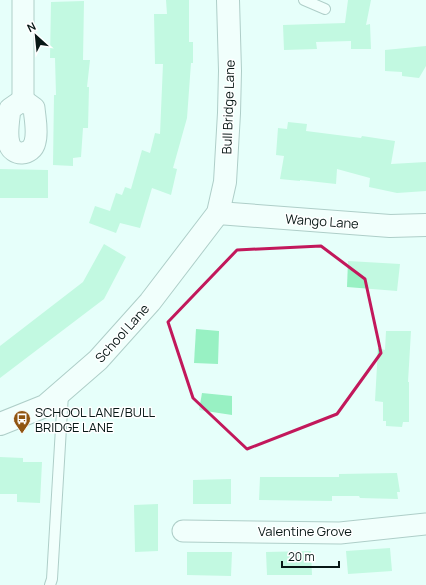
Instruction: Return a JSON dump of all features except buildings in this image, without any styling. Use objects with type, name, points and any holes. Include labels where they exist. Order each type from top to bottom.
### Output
[{"type":"main road","name":"Bull Bridge Lane","points":[[218,213],[225,182],[229,113],[230,71],[228,0]]},
{"type":"main road","name":"Wango Lane","points":[[218,213],[390,226],[426,226]]},
{"type":"main road","name":"School Lane","points":[[0,424],[45,406],[98,360],[150,302],[218,213]]},
{"type":"street","points":[[23,0],[23,100]]},
{"type":"street","name":"Valentine Grove","points":[[183,531],[340,533],[426,524]]},
{"type":"lane","points":[[304,0],[326,9]]},
{"type":"lane","points":[[50,585],[52,579],[63,391]]},
{"type":"highlighted area","points":[[321,246],[365,279],[381,353],[337,414],[247,449],[193,398],[168,322],[237,250]]},
{"type":"place","name":"SCHOOL LANE/BULL BRIDGE LANE","points":[[22,434]]}]
